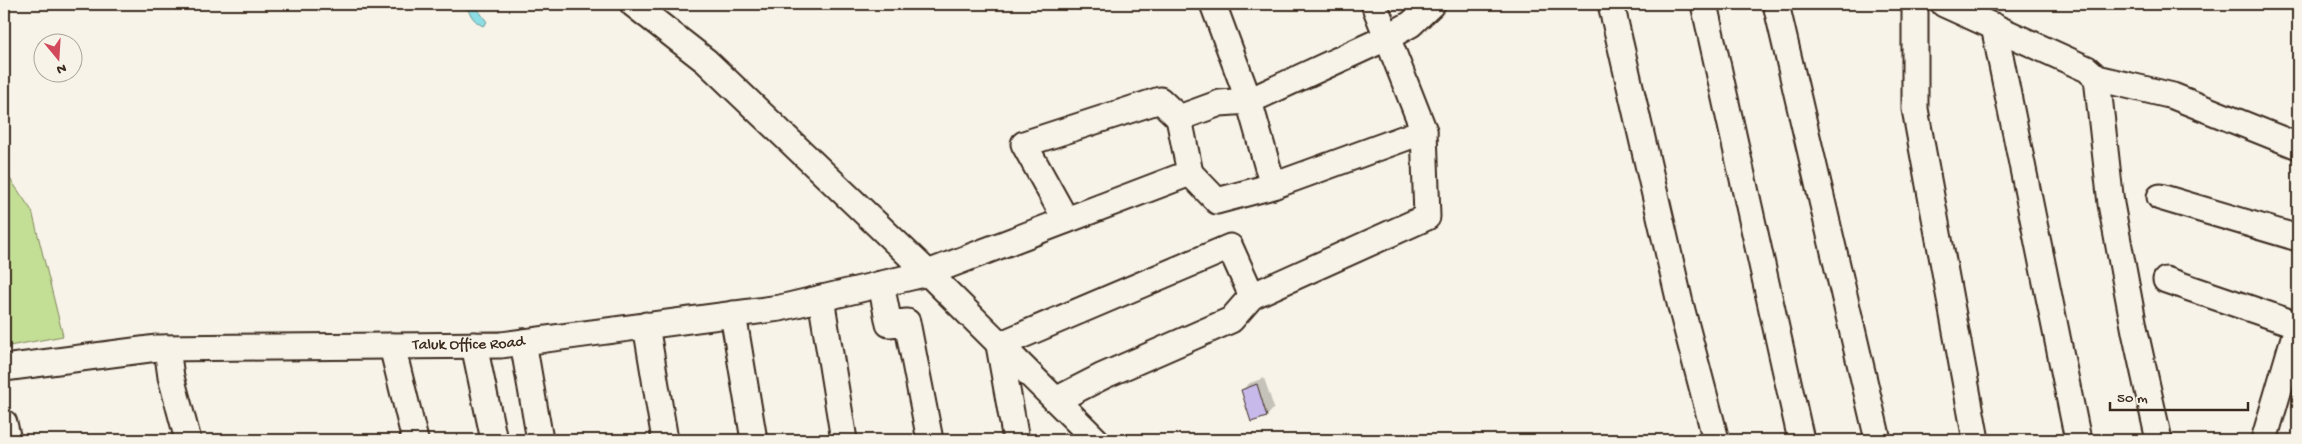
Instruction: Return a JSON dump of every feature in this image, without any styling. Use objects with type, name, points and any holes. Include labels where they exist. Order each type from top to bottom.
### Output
[{"type":"street","points":[[633,4],[706,60],[928,273],[1096,440]]},
{"type":"street","points":[[1213,4],[1249,100],[1273,186]]},
{"type":"street","points":[[1056,400],[1103,376],[1231,320],[1252,296],[1427,217],[1424,130],[1374,4]]},
{"type":"street","points":[[1178,118],[1220,103],[1249,100],[1386,38],[1411,24],[1432,4]]},
{"type":"street","points":[[1611,4],[1680,304],[1716,440]]},
{"type":"street","points":[[1704,4],[1801,440]]},
{"type":"street","points":[[1776,4],[1878,440]]},
{"type":"street","points":[[1915,4],[1915,109],[1976,440]]},
{"type":"street","points":[[1944,4],[2087,68],[2097,78],[2173,96],[2298,146]]},
{"type":"street","points":[[1994,26],[2078,440]]},
{"type":"street","points":[[2097,78],[2111,204],[2159,440]]},
{"type":"street","points":[[1066,220],[1024,144],[1160,100],[1178,118],[1190,173],[1217,201],[1273,186],[1424,130]]},
{"type":"street","name":"Taluk Office Road","points":[[4,368],[167,348],[474,345],[522,342],[780,308],[928,273],[1190,173]]},
{"type":"street","points":[[2160,197],[2298,238]]},
{"type":"street","points":[[1000,344],[1230,247],[1252,296]]},
{"type":"street","points":[[2166,280],[2298,324],[2264,440]]},
{"type":"street","points":[[881,284],[889,324],[907,322],[930,440]]},
{"type":"street","points":[[821,298],[844,440]]},
{"type":"street","points":[[734,314],[754,440]]},
{"type":"street","points":[[646,325],[665,440]]},
{"type":"street","points":[[522,342],[540,440]]},
{"type":"street","points":[[1000,344],[1016,440]]},
{"type":"street","points":[[474,345],[494,440]]},
{"type":"street","points":[[392,346],[415,440]]},
{"type":"street","points":[[167,348],[171,377],[188,440]]},
{"type":"street","points":[[4,423],[8,440]]},
{"type":"green space","points":[[4,170],[32,211],[63,336],[4,347]]},
{"type":"water","points":[[464,4],[474,4],[487,22],[483,26],[476,22]]},
{"type":"building","points":[[1257,384],[1267,417],[1251,422],[1241,390]]}]
